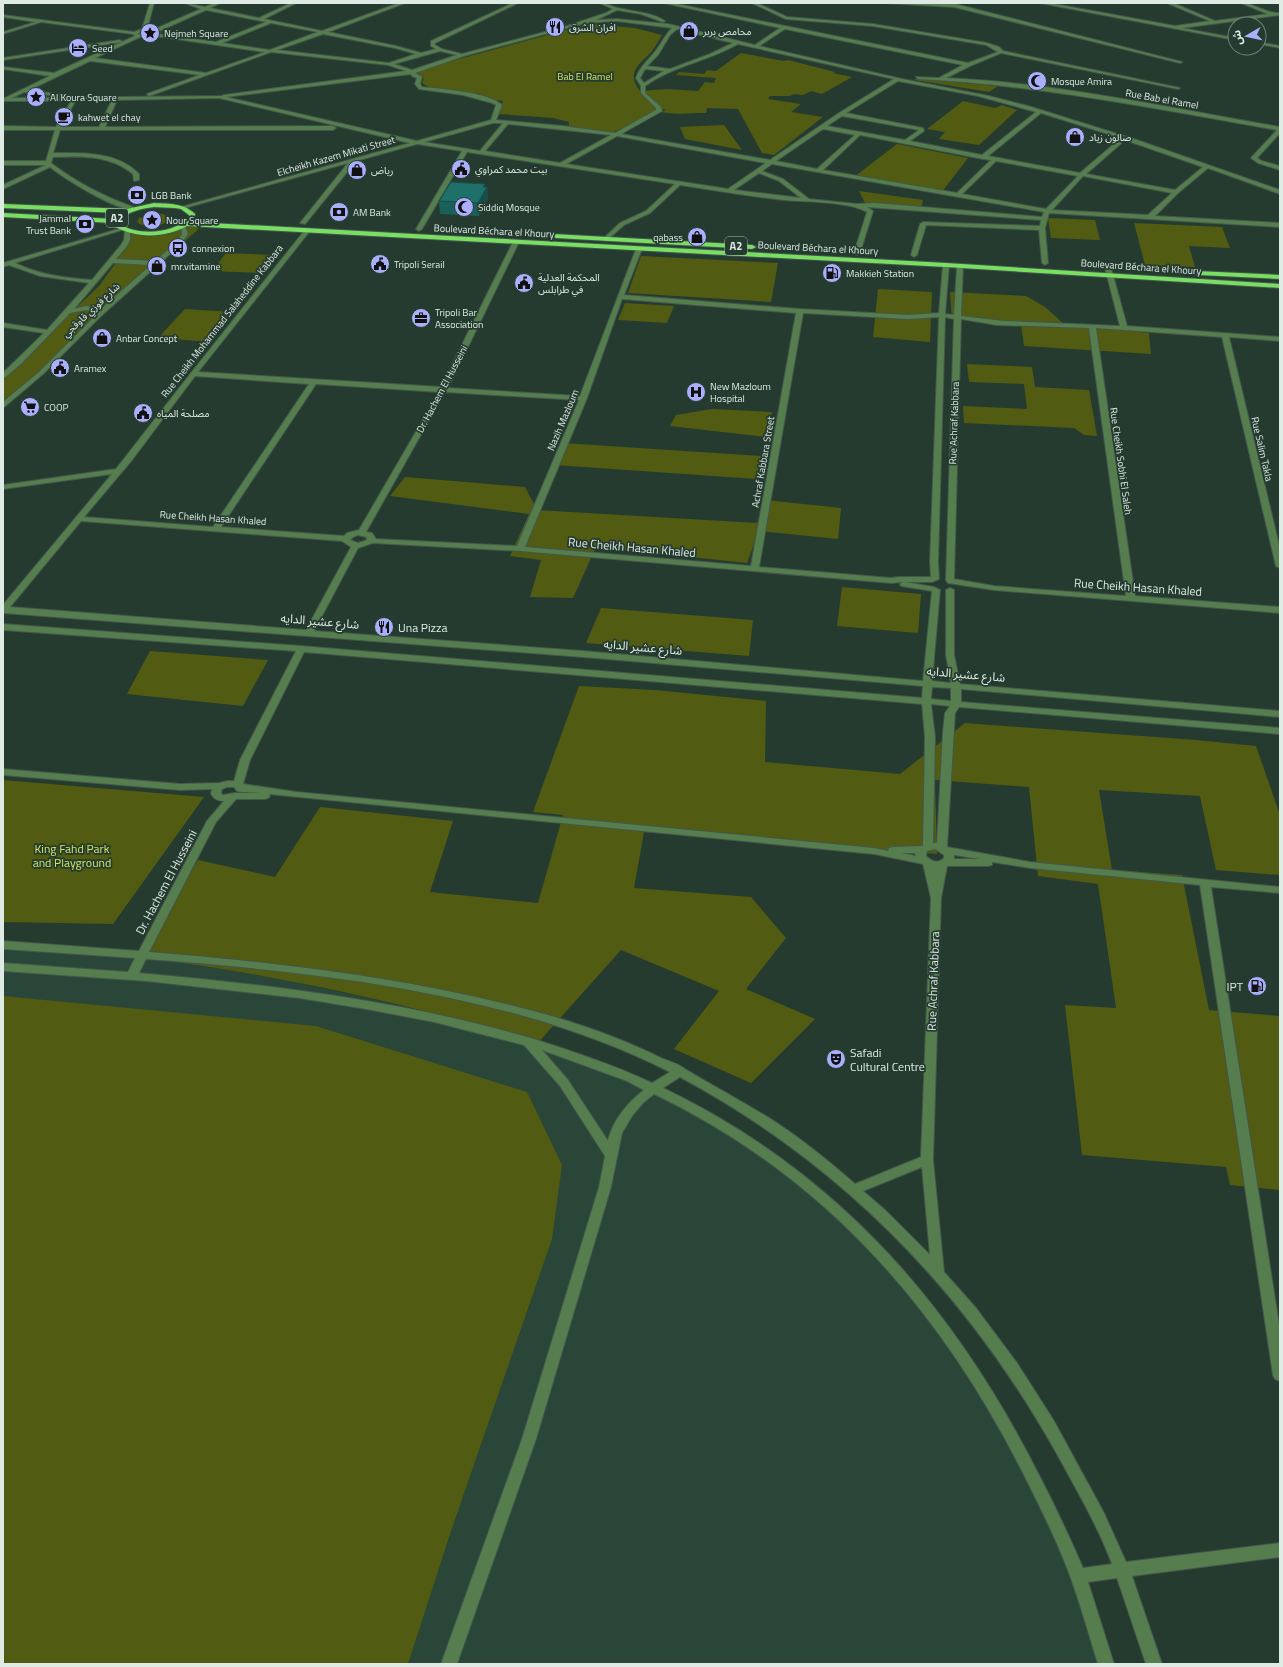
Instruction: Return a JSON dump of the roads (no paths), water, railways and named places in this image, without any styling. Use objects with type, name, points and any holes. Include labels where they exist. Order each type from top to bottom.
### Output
[{"type":"highway","name":"A2","points":[[3,206],[130,210],[154,206],[183,208]]},
{"type":"highway","points":[[183,208],[192,214],[192,218]]},
{"type":"highway","name":"A2","points":[[115,221],[118,217],[130,210]]},
{"type":"highway","name":"A2","points":[[3,215],[115,221]]},
{"type":"highway","name":"Boulevard Béchara el Khoury","points":[[192,218],[606,239],[1045,264],[1280,286]]},
{"type":"highway","name":"A2","points":[[115,221],[116,225],[120,229],[127,232],[149,234],[173,230],[185,225],[192,218]]},
{"type":"highway","name":"Boulevard Béchara el Khoury","points":[[185,225],[960,266],[1280,277]]},
{"type":"street","points":[[144,30],[152,3]]},
{"type":"street","points":[[187,3],[323,33],[401,48],[421,54]]},
{"type":"street","points":[[3,16],[137,34],[155,32],[218,3]]},
{"type":"street","points":[[260,19],[294,3]]},
{"type":"street","points":[[142,98],[403,3]]},
{"type":"street","points":[[462,56],[440,50],[433,46],[433,42],[516,3]]},
{"type":"street","points":[[602,3],[616,9],[642,14],[661,20],[668,25]]},
{"type":"street","points":[[666,3],[968,65]]},
{"type":"street","points":[[754,3],[782,18],[873,26],[987,44],[997,48],[1001,52],[1178,88]]},
{"type":"street","points":[[886,3],[954,6]]},
{"type":"street","points":[[948,3],[954,6],[1100,44],[1180,62]]},
{"type":"street","points":[[1042,3],[1167,28],[1227,38]]},
{"type":"street","points":[[1169,3],[1214,22]]},
{"type":"street","points":[[1243,3],[1280,18]]},
{"type":"street","points":[[1058,6],[1078,4]]},
{"type":"street","points":[[4,100],[219,97],[412,72],[462,56],[585,22],[606,15],[616,9]]},
{"type":"street","points":[[1167,28],[1280,14]]},
{"type":"street","points":[[585,22],[617,20],[668,25],[897,79],[988,97],[1124,138],[1280,192]]},
{"type":"street","points":[[3,33],[43,21]]},
{"type":"street","points":[[217,43],[272,22]]},
{"type":"street","points":[[560,165],[659,111],[659,108],[643,93],[643,86],[638,78],[639,72],[658,51],[669,32],[676,27]]},
{"type":"street","points":[[756,46],[783,28]]},
{"type":"street","points":[[4,100],[132,39],[144,30],[271,51],[389,64],[412,72],[421,78],[417,84],[421,88],[482,98],[497,102],[500,105],[493,120]]},
{"type":"street","points":[[3,54],[4,59],[132,39]]},
{"type":"street","points":[[643,86],[671,71],[710,56],[738,42]]},
{"type":"street","points":[[1267,45],[1280,47]]},
{"type":"street","points":[[389,64],[440,50]]},
{"type":"street","points":[[940,79],[968,65],[1001,52]]},
{"type":"street","points":[[89,59],[207,74]]},
{"type":"street","points":[[644,67],[671,71]]},
{"type":"street","points":[[3,68],[54,75]]},
{"type":"street","points":[[729,191],[840,114],[897,79]]},
{"type":"street","name":"Rue Bab el Ramel","points":[[897,79],[940,79],[1062,91],[1280,129]]},
{"type":"street","points":[[1001,89],[1007,85]]},
{"type":"street","points":[[25,91],[58,94],[74,100]]},
{"type":"street","points":[[988,97],[994,93]]},
{"type":"street","points":[[219,97],[348,128],[465,151],[729,191],[863,207],[870,211],[858,253]]},
{"type":"street","points":[[102,129],[115,99]]},
{"type":"street","points":[[49,164],[50,152],[58,128],[74,100]]},
{"type":"street","points":[[984,157],[1040,112]]},
{"type":"street","points":[[840,114],[921,128],[922,130],[906,142]]},
{"type":"street","name":"Elcheikh Kazem Mikati Street","points":[[183,208],[353,161],[493,120],[554,125],[618,134],[1047,211],[1280,225]]},
{"type":"street","points":[[481,153],[507,121]]},
{"type":"street","points":[[823,127],[1176,192]]},
{"type":"street","points":[[3,128],[348,128]]},
{"type":"street","points":[[1280,129],[1254,158],[1260,162],[1280,168]]},
{"type":"street","points":[[818,170],[859,134]]},
{"type":"street","points":[[1045,264],[1042,228],[1047,211],[1082,174],[1124,138]]},
{"type":"street","points":[[420,229],[465,151]]},
{"type":"street","points":[[50,152],[110,159],[132,169],[136,174],[136,180]]},
{"type":"street","points":[[958,195],[995,159]]},
{"type":"street","points":[[303,223],[353,161]]},
{"type":"street","points":[[3,162],[49,164],[78,185],[130,210]]},
{"type":"street","points":[[3,187],[49,164]]},
{"type":"street","points":[[1150,217],[1176,192],[1206,167]]},
{"type":"street","points":[[758,171],[781,180],[807,200]]},
{"type":"street","points":[[606,239],[622,224],[648,212],[679,183]]},
{"type":"street","points":[[853,206],[875,205],[1045,219]]},
{"type":"street","points":[[914,256],[923,224],[925,223],[1042,228]]},
{"type":"street","name":"شارع فوزي قاوقجي","points":[[3,406],[40,373],[99,315],[183,239],[185,234],[185,225]]},
{"type":"street","points":[[3,265],[120,229]]},
{"type":"street","name":"Rue Cheikh Mohammad Salaheddine Kabbara","points":[[3,609],[118,471],[307,231]]},
{"type":"street","name":"شارع فوزي قاوقجي","points":[[3,377],[48,332],[94,282],[124,246],[127,240],[127,232]]},
{"type":"street","name":"Dr. Hachem El Husseini","points":[[362,532],[443,390],[516,242]]},
{"type":"street","name":"Nazih Mazloum","points":[[520,549],[584,398],[620,297],[639,249]]},
{"type":"street","points":[[112,260],[156,263]]},
{"type":"street","points":[[10,263],[19,268],[56,278],[94,282]]},
{"type":"street","name":"Rue Achraf Kabbara","points":[[935,590],[930,584],[934,579],[942,318],[946,265]]},
{"type":"street","name":"Rue Achraf Kabbara","points":[[938,1272],[928,1160],[936,898],[944,863],[950,859],[949,854],[944,849],[948,732],[950,713],[956,704],[956,686],[950,655],[960,266]]},
{"type":"street","points":[[1109,271],[1124,328]]},
{"type":"street","points":[[620,297],[800,311],[1092,326],[1280,339]]},
{"type":"street","points":[[67,312],[91,308],[97,310],[99,315]]},
{"type":"street","name":"Achraf Kabbara Street","points":[[754,570],[800,311]]},
{"type":"street","points":[[3,326],[48,332]]},
{"type":"street","name":"Rue Cheikh Sobhi El Saleh","points":[[1092,326],[1131,599]]},
{"type":"street","name":"Rue Salim Takla","points":[[1225,336],[1280,566]]},
{"type":"street","points":[[194,374],[584,398]]},
{"type":"street","points":[[215,530],[314,382]]},
{"type":"street","points":[[3,487],[118,471]]},
{"type":"street","name":"Rue Cheikh Hasan Khaled","points":[[79,519],[346,539]]},
{"type":"street","points":[[362,532],[372,538],[371,541],[364,545],[355,546],[348,543],[346,539],[350,535],[362,532]]},
{"type":"street","name":"Rue Cheikh Hasan Khaled","points":[[371,541],[520,549],[890,581],[935,590],[951,585],[1280,610]]},
{"type":"street","points":[[309,632],[355,546]]},
{"type":"street","name":"Rue Cheikh Hasan Khaled","points":[[890,581],[898,579],[944,578],[951,585]]},
{"type":"street","points":[[926,848],[930,737],[926,701],[933,638],[935,590]]},
{"type":"street","name":"شارع عشير الدايه","points":[[3,609],[309,632],[1280,714]]},
{"type":"street","points":[[3,627],[301,650],[1280,731]]},
{"type":"street","name":"Dr. Hachem El Husseini","points":[[132,975],[212,821],[220,790],[245,760],[301,650]]},
{"type":"street","name":"Dr. Hachem El Husseini","points":[[212,821],[240,790],[239,786],[245,760]]},
{"type":"street","points":[[3,772],[220,790],[239,786],[297,795],[874,851],[926,862],[1030,865],[1280,890]]},
{"type":"street","points":[[220,790],[221,798],[297,795]]},
{"type":"street","points":[[874,851],[926,848],[944,849],[1030,865]]},
{"type":"street","name":"Rue Achraf Kabbara","points":[[926,848],[920,853],[921,857],[926,862],[936,898]]},
{"type":"street","points":[[1205,883],[1280,1375]]},
{"type":"street","points":[[3,945],[142,955],[311,972],[397,984],[498,1005],[583,1030],[616,1042],[681,1071],[767,1121],[795,1140],[855,1189],[887,1218],[938,1272],[981,1323],[1039,1408],[1066,1453],[1122,1571],[1154,1664]]},
{"type":"street","points":[[3,967],[132,975],[274,991],[350,1001],[453,1022],[529,1043],[592,1063],[652,1088],[711,1119],[748,1141],[786,1168],[854,1226],[902,1277],[951,1339],[997,1410],[1036,1482],[1078,1576],[1106,1664]]},
{"type":"street","points":[[529,1043],[564,1084],[611,1155]]},
{"type":"street","points":[[449,1664],[529,1439],[604,1187],[616,1132],[628,1113],[652,1088],[681,1071]]},
{"type":"street","points":[[855,1189],[928,1160]]},
{"type":"street","points":[[1078,1576],[1280,1550]]},
{"type":"place","name":"افران الشرق","points":[[555,27]]},
{"type":"place","name":"محامص بربر","points":[[689,31]]},
{"type":"place","name":"Nejmeh Square","points":[[150,33]]},
{"type":"place","name":"Seed","points":[[78,48]]},
{"type":"place","name":"Mosque Amira","points":[[1037,81]]},
{"type":"place","name":"Al Koura Square","points":[[36,97]]},
{"type":"place","name":"kahwet el chay","points":[[64,117]]},
{"type":"place","name":"صالون زياد","points":[[1075,137]]},
{"type":"place","name":"بيت محمد كمراوي","points":[[461,169]]},
{"type":"place","name":"رياض","points":[[357,170]]},
{"type":"place","name":"LGB Bank","points":[[137,195]]},
{"type":"place","name":"Siddiq Mosque","points":[[464,207]]},
{"type":"place","name":"AM Bank","points":[[339,212]]},
{"type":"place","name":"Nour Square","points":[[152,220]]},
{"type":"place","name":"Jammal Trust Bank","points":[[85,224]]},
{"type":"place","name":"qabass","points":[[697,237]]},
{"type":"place","name":"connexion","points":[[178,248]]},
{"type":"place","name":"Tripoli Serail","points":[[380,264]]},
{"type":"place","name":"mr.vitamine","points":[[157,266]]},
{"type":"place","name":"Makkieh Station","points":[[832,273]]},
{"type":"place","name":"المحكمة العدلية في طرابلس","points":[[524,283]]},
{"type":"place","name":"Tripoli Bar Association","points":[[421,318]]},
{"type":"place","name":"Anbar Concept","points":[[102,338]]},
{"type":"place","name":"Aramex","points":[[60,368]]},
{"type":"place","name":"New Mazloum Hospital","points":[[696,392]]},
{"type":"place","name":"COOP","points":[[30,407]]},
{"type":"place","name":"مصلحة المياه","points":[[143,413]]},
{"type":"place","name":"Una Pizza","points":[[384,627]]},
{"type":"place","name":"IPT","points":[[1257,986]]},
{"type":"place","name":"Safadi Cultural Centre","points":[[836,1059]]},
{"type":"park label","name":"Bab El Ramel","points":[[585,76]]},
{"type":"park label","name":"King Fahd Park and Playground","points":[[72,855]]}]
